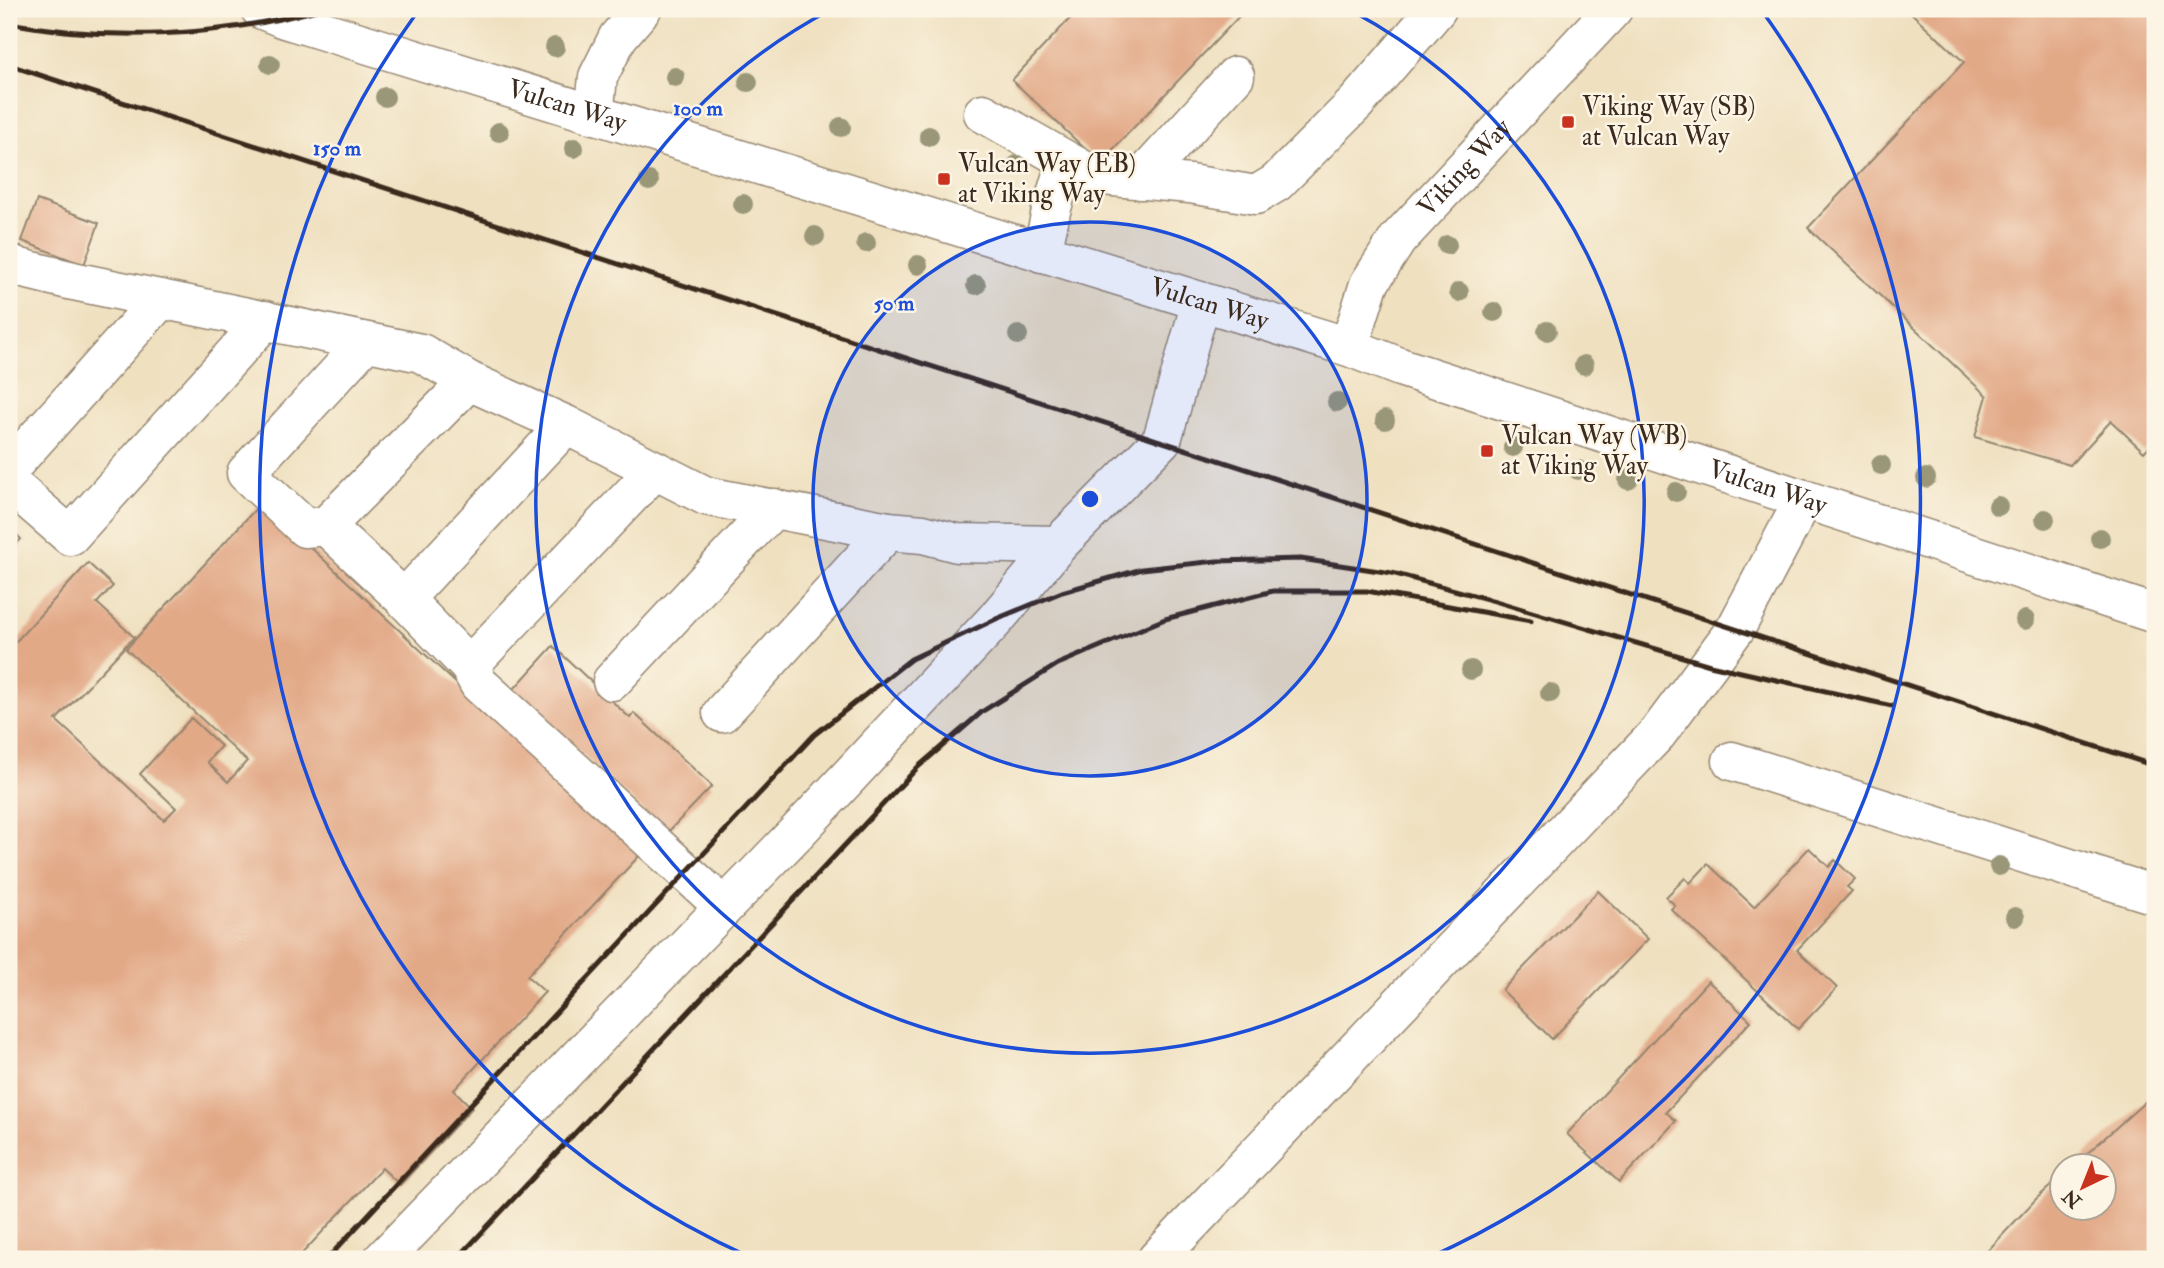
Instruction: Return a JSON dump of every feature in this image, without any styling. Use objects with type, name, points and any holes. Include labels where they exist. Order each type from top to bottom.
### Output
[{"type":"street","name":"Vulcan Way","points":[[260,9],[285,19],[1349,347],[1400,367],[2155,614]]},
{"type":"street","points":[[594,114],[598,77],[618,37],[642,9]]},
{"type":"street","points":[[983,113],[1091,175],[1190,184],[1256,195],[1276,183],[1356,103],[1437,9]]},
{"type":"street","name":"Viking Way","points":[[1349,347],[1369,284],[1398,239],[1613,9]]},
{"type":"street","points":[[1140,180],[1235,76]]},
{"type":"street","points":[[1042,253],[1066,161]]},
{"type":"street","points":[[13,271],[422,353],[469,381],[566,425],[706,496],[888,531],[923,534],[957,543],[1058,545]]},
{"type":"street","points":[[9,469],[161,299]]},
{"type":"street","points":[[383,1259],[724,907],[996,619],[1058,545],[1162,440],[1201,302]]},
{"type":"street","points":[[9,483],[70,536],[265,320]]},
{"type":"street","points":[[366,342],[246,473],[305,528],[326,526],[469,381]]},
{"type":"street","points":[[404,599],[566,425]]},
{"type":"street","points":[[469,666],[655,470]]},
{"type":"street","points":[[1157,1259],[1658,733],[1736,628],[1804,499]]},
{"type":"street","points":[[612,681],[774,508]]},
{"type":"street","points":[[326,526],[404,599],[469,666],[479,684],[724,907]]},
{"type":"street","points":[[722,713],[888,531]]},
{"type":"street","points":[[1732,761],[2155,895]]},
{"type":"building","points":[[1079,9],[1246,9],[1100,163],[1012,80]]},
{"type":"building","points":[[1907,9],[2155,9],[2155,440],[2144,452],[2111,421],[2070,465],[1975,437],[1987,396],[1808,228],[1964,62]]},
{"type":"building","points":[[37,200],[99,223],[84,265],[22,241]]},
{"type":"building","points":[[262,502],[640,855],[527,976],[545,992],[454,1090],[472,1108],[400,1185],[382,1168],[297,1259],[9,1259],[9,649],[88,563],[113,586],[97,603],[134,637],[56,720],[164,820],[176,808],[140,774],[191,718],[221,746],[207,762],[228,782],[247,761],[126,649]]},
{"type":"building","points":[[9,527],[21,539],[9,552]]},
{"type":"building","points":[[553,646],[630,718],[634,713],[712,786],[667,833],[513,690]]},
{"type":"building","points":[[1809,848],[1829,867],[1835,860],[1855,879],[1847,887],[1852,891],[1797,950],[1837,988],[1798,1029],[1671,909],[1675,905],[1666,897],[1685,878],[1690,883],[1708,864],[1754,907]]},
{"type":"building","points":[[1598,891],[1648,939],[1552,1039],[1502,990]]},
{"type":"building","points":[[1708,981],[1751,1021],[1666,1112],[1676,1121],[1619,1182],[1567,1134]]},
{"type":"building","points":[[2155,1093],[2155,1259],[1980,1259],[2048,1188],[2048,1222],[2118,1222],[2118,1152],[2089,1152]]},
{"type":"railway","points":[[9,23],[86,33],[165,34],[243,26],[320,9]]},
{"type":"railway","points":[[9,65],[2155,766]]},
{"type":"railway","points":[[327,1259],[814,735],[911,659],[1062,592],[1142,569],[1217,561],[1301,559],[1392,573],[1710,665],[1892,706]]},
{"type":"railway","points":[[457,1259],[918,767],[983,711],[1058,664],[1165,619],[1273,591],[1367,591],[1531,621]]},
{"type":"place","name":"Viking Way (SB) at Vulcan Way","points":[[1568,122]]},
{"type":"place","name":"Vulcan Way (EB) at Viking Way","points":[[944,179]]},
{"type":"place","name":"Vulcan Way (WB) at Viking Way","points":[[1487,451]]}]
